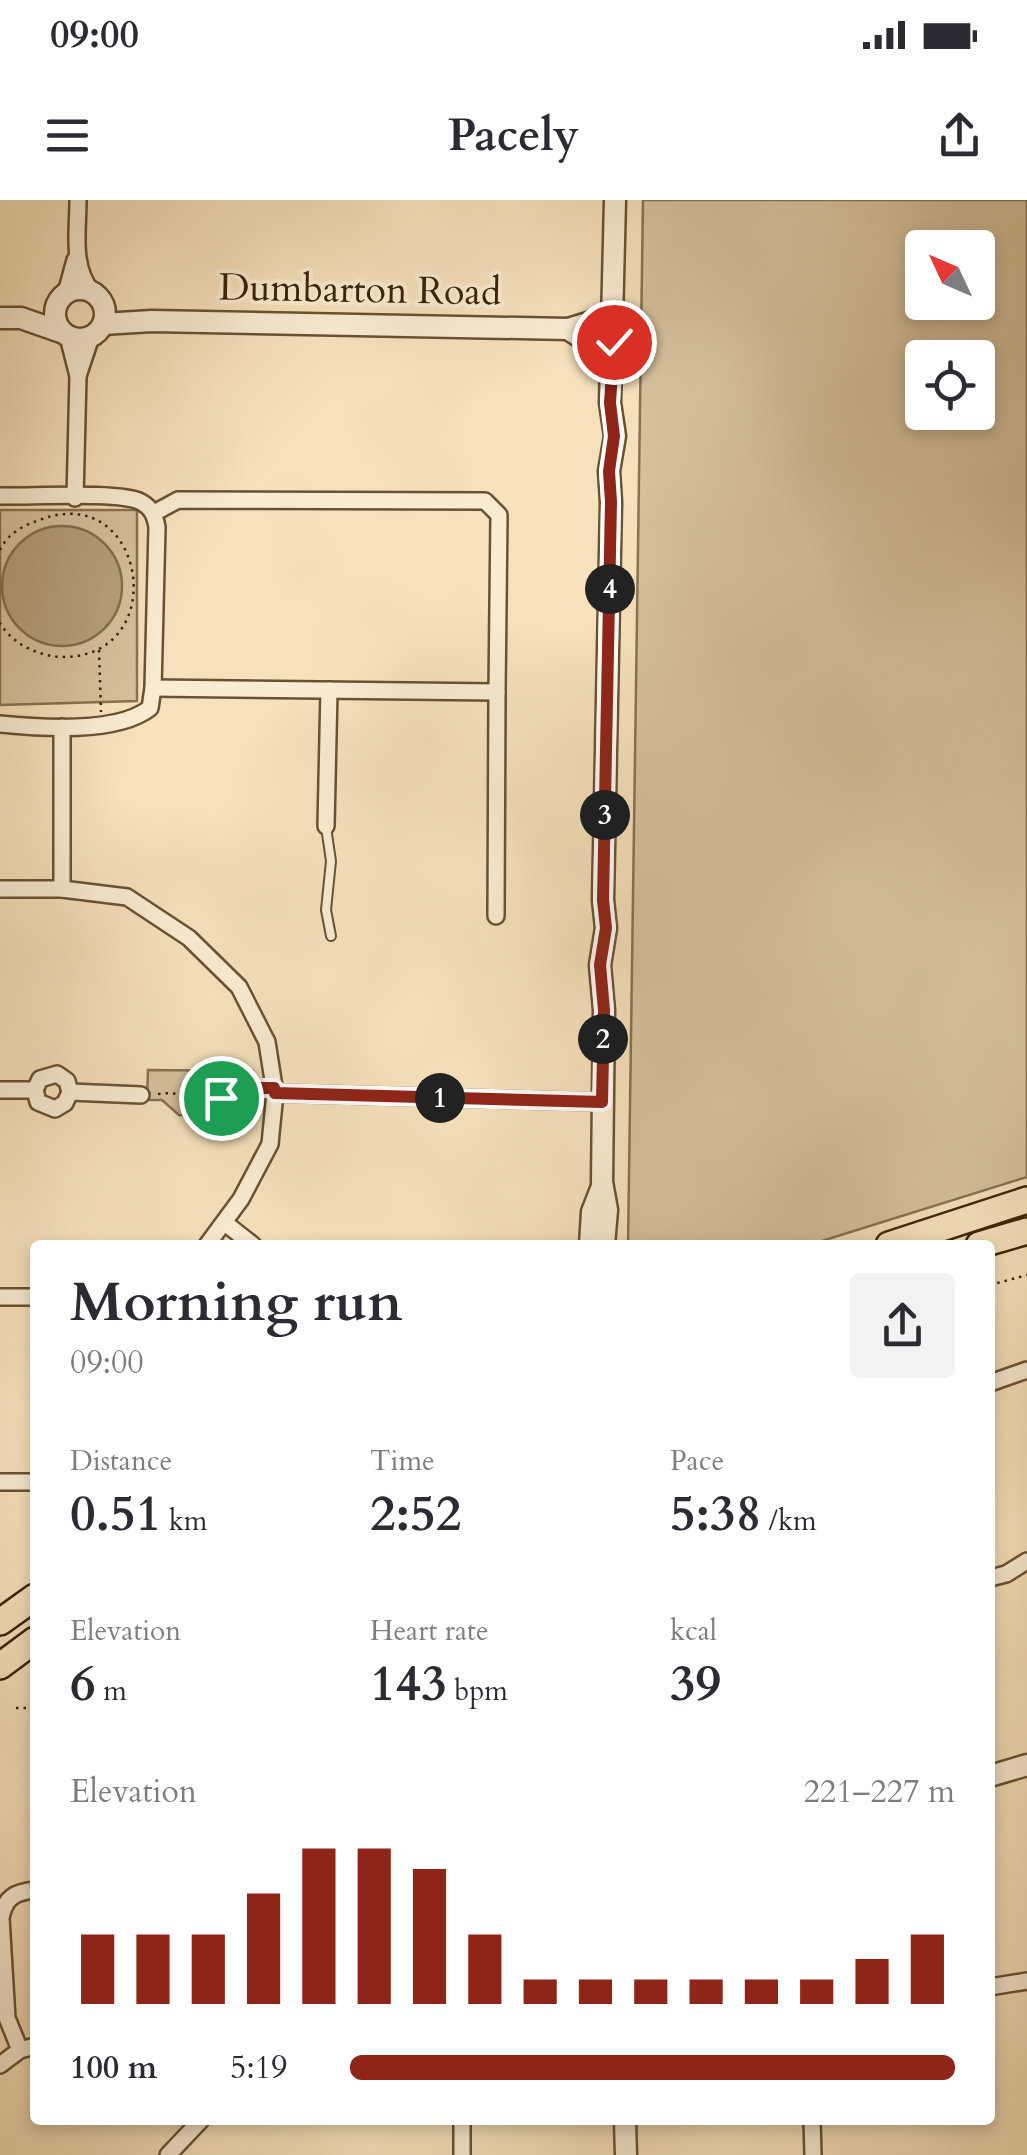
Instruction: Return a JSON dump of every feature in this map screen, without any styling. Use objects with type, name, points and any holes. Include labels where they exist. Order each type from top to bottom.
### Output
[{"type":"main road","points":[[904,1240],[1027,1200]]},
{"type":"main road","points":[[995,1240],[1027,1231]]},
{"type":"main road","points":[[0,1622],[30,1601]]},
{"type":"main road","points":[[0,1666],[30,1644]]},
{"type":"street","points":[[74,498],[78,376],[98,314],[81,278],[78,200]]},
{"type":"street","points":[[604,1240],[604,1010],[600,965],[606,928],[603,900],[609,471],[614,436],[610,403],[615,200]]},
{"type":"street","points":[[77,252],[56,324],[65,334],[78,376]]},
{"type":"street","name":"Dumbarton Road","points":[[11,318],[61,300],[74,289],[98,314],[152,322],[568,329],[613,320]]},
{"type":"street","name":"Dumbarton Road","points":[[11,318],[65,334],[98,314]]},
{"type":"street","name":"Dumbarton Road","points":[[568,329],[588,342],[614,342]]},
{"type":"street","points":[[0,496],[139,501],[154,513],[157,528],[150,708],[138,718],[101,724],[0,724]]},
{"type":"street","points":[[154,513],[178,500],[485,501],[499,515],[496,916]]},
{"type":"street","points":[[153,688],[497,692]]},
{"type":"street","points":[[326,826],[328,690]]},
{"type":"street","points":[[62,727],[62,889]]},
{"type":"street","points":[[0,888],[127,896],[188,938],[240,987],[267,1042],[275,1090],[270,1144],[226,1223],[211,1240]]},
{"type":"street","points":[[0,1090],[35,1090],[38,1102],[48,1108],[66,1103],[70,1092],[142,1095]]},
{"type":"street","points":[[275,1090],[602,1102]]},
{"type":"street","points":[[590,1240],[592,1212],[602,1186]]},
{"type":"street","points":[[226,1223],[246,1240]]},
{"type":"street","points":[[0,1296],[30,1297]]},
{"type":"street","points":[[995,1381],[1027,1370]]},
{"type":"street","points":[[0,1482],[30,1482]]},
{"type":"street","points":[[995,1577],[1027,1561]]},
{"type":"street","points":[[995,1775],[1027,1765]]},
{"type":"street","points":[[0,2065],[28,2048],[7,2018],[1,1918],[6,1903],[17,1892],[30,1891]]},
{"type":"street","points":[[995,1986],[1027,1980]]},
{"type":"street","points":[[168,2155],[190,2125]]},
{"type":"street","points":[[462,2125],[462,2155]]},
{"type":"street","points":[[625,2125],[626,2155]]},
{"type":"street","points":[[812,2125],[813,2155]]},
{"type":"lane","points":[[326,826],[332,861],[326,910],[332,936]]},
{"type":"path","points":[[0,550],[22,526],[52,515],[81,514],[107,527],[128,550],[136,583],[132,609],[116,635],[78,656],[50,657],[28,648],[0,623]]},
{"type":"path","points":[[98,648],[101,724]]},
{"type":"path","points":[[142,1095],[172,1092],[221,1098],[255,1088],[275,1090]]},
{"type":"path","points":[[995,1284],[1027,1275]]},
{"type":"path","points":[[16,1708],[30,1708]]},
{"type":"shaded area","points":[[643,200],[1027,200],[1027,1177],[825,1240],[628,1240]]},
{"type":"shaded area","points":[[0,510],[137,510],[137,701],[0,705]]},
{"type":"shaded area","points":[[62,526],[85,531],[104,544],[117,563],[122,586],[117,609],[104,628],[85,641],[62,646],[39,641],[20,628],[7,609],[2,586],[7,563],[20,544],[39,531]]},
{"type":"shaded area","points":[[148,1070],[253,1071],[250,1118],[179,1115],[162,1100],[147,1100]]},
{"type":"route","points":[[221,1098],[255,1088],[274,1088],[275,1093],[602,1102],[604,1010],[600,965],[606,928],[603,900],[614,342]]}]
